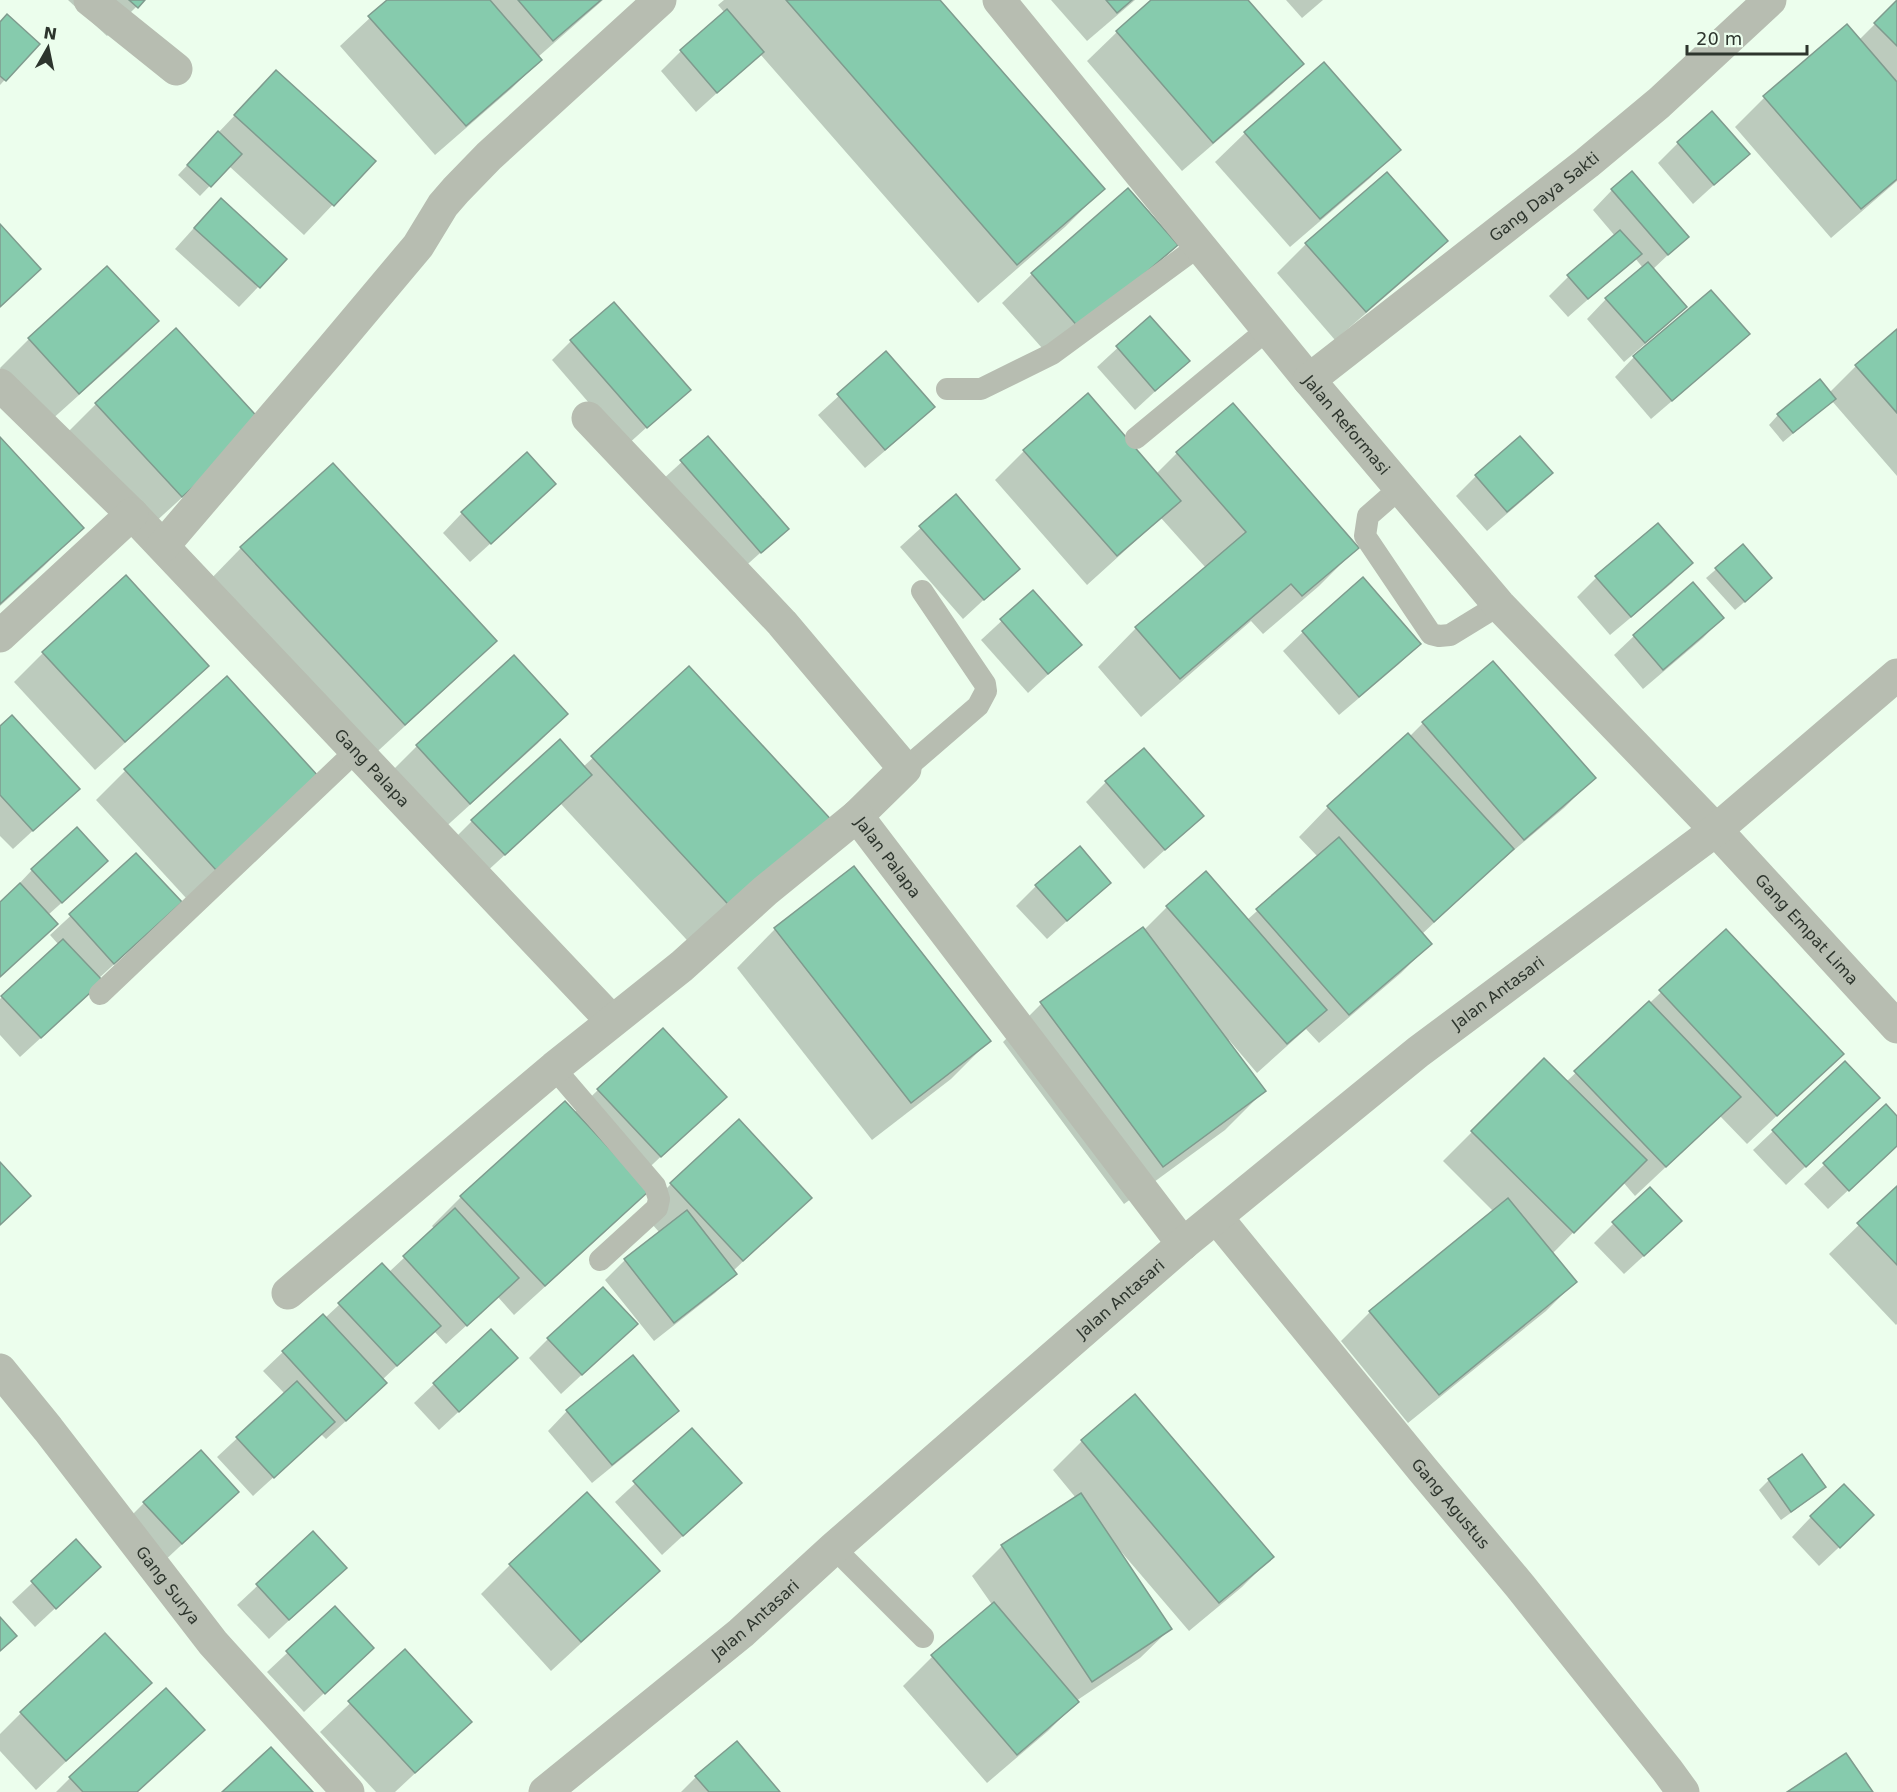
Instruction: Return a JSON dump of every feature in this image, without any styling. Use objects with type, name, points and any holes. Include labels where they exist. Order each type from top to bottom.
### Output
[{"type":"street","points":[[90,0],[176,69]]},
{"type":"street","points":[[163,546],[418,246],[443,205],[456,190],[489,156],[660,0]]},
{"type":"street","name":"Jalan Reformasi","points":[[999,0],[1310,380],[1500,605],[1716,830]]},
{"type":"street","name":"Gang Daya Sakti","points":[[1310,380],[1605,148],[1659,103],[1770,0]]},
{"type":"street","name":"Gang Palapa","points":[[0,385],[163,546],[612,1021]]},
{"type":"street","points":[[588,418],[782,623],[906,769]]},
{"type":"street","points":[[0,636],[132,514]]},
{"type":"street","name":"Jalan Antasari","points":[[545,1792],[741,1633],[834,1548],[1183,1244],[1419,1052],[1716,830],[1897,675]]},
{"type":"street","name":"Jalan Palapa","points":[[906,769],[857,816],[1183,1244]]},
{"type":"street","points":[[288,1293],[554,1068],[682,966],[765,891],[857,816]]},
{"type":"street","name":"Gang Empat Lima","points":[[1716,830],[1897,1027]]},
{"type":"street","name":"Gang Agustus","points":[[1217,1218],[1520,1586],[1668,1770],[1683,1792]]},
{"type":"street","name":"Gang Surya","points":[[0,1370],[213,1643],[348,1792]]},
{"type":"lane","points":[[947,389],[981,389],[1052,354],[1200,245]]},
{"type":"lane","points":[[1136,438],[1268,329]]},
{"type":"lane","points":[[1401,488],[1368,516],[1365,536],[1431,634],[1439,636],[1450,634],[1500,605]]},
{"type":"lane","points":[[906,769],[978,706],[986,691],[984,684],[922,591]]},
{"type":"lane","points":[[100,994],[356,751]]},
{"type":"lane","points":[[554,1068],[655,1186],[659,1199],[657,1208],[600,1260]]},
{"type":"lane","points":[[834,1548],[923,1637]]},
{"type":"building","points":[[129,0],[145,0],[138,8]]},
{"type":"building","points":[[387,0],[490,0],[542,60],[466,126],[368,16]]},
{"type":"building","points":[[518,0],[601,0],[553,41]]},
{"type":"building","points":[[786,0],[940,0],[1105,189],[1017,265]]},
{"type":"building","points":[[1106,0],[1132,0],[1117,13]]},
{"type":"building","points":[[1151,0],[1248,0],[1304,64],[1213,143],[1116,31]]},
{"type":"building","points":[[1897,0],[1897,46],[1874,23]]},
{"type":"building","points":[[727,9],[764,52],[717,93],[680,50]]},
{"type":"building","points":[[7,14],[40,44],[6,81],[0,76],[0,22]]},
{"type":"building","points":[[1847,24],[1897,82],[1897,179],[1861,209],[1763,96]]},
{"type":"building","points":[[1324,62],[1401,150],[1320,219],[1244,132]]},
{"type":"building","points":[[276,70],[376,161],[334,206],[234,115]]},
{"type":"building","points":[[1712,111],[1750,154],[1714,185],[1677,142]]},
{"type":"building","points":[[218,131],[242,154],[211,187],[187,165]]},
{"type":"building","points":[[1632,171],[1689,237],[1668,255],[1611,189]]},
{"type":"building","points":[[1387,172],[1448,241],[1366,312],[1305,243]]},
{"type":"building","points":[[1128,188],[1178,245],[1080,329],[1031,273]]},
{"type":"building","points":[[221,198],[287,259],[260,288],[194,228]]},
{"type":"building","points":[[0,224],[41,269],[0,307]]},
{"type":"building","points":[[1620,230],[1642,254],[1588,299],[1567,275]]},
{"type":"building","points":[[1648,262],[1687,307],[1645,343],[1605,298]]},
{"type":"building","points":[[107,266],[159,321],[79,394],[28,338]]},
{"type":"building","points":[[1711,290],[1750,334],[1672,401],[1633,356]]},
{"type":"building","points":[[614,302],[691,390],[647,428],[570,340]]},
{"type":"building","points":[[1150,316],[1190,361],[1155,391],[1116,346]]},
{"type":"building","points":[[176,328],[263,423],[182,497],[95,403]]},
{"type":"building","points":[[1897,329],[1897,413],[1855,365]]},
{"type":"building","points":[[886,351],[935,407],[885,450],[837,394]]},
{"type":"building","points":[[1820,379],[1836,399],[1793,433],[1777,414]]},
{"type":"building","points":[[1088,393],[1181,501],[1117,556],[1023,450]]},
{"type":"building","points":[[1233,403],[1359,548],[1302,596],[1291,584],[1180,679],[1135,627],[1246,532],[1176,452]]},
{"type":"building","points":[[708,436],[789,529],[761,553],[680,460]]},
{"type":"building","points":[[1520,436],[1553,473],[1507,512],[1475,475]]},
{"type":"building","points":[[0,437],[84,528],[0,604]]},
{"type":"building","points":[[527,452],[556,484],[491,544],[461,512]]},
{"type":"building","points":[[333,463],[497,641],[405,725],[240,547]]},
{"type":"building","points":[[956,494],[1020,569],[984,600],[919,526]]},
{"type":"building","points":[[1658,523],[1693,563],[1631,617],[1595,576]]},
{"type":"building","points":[[1743,544],[1772,578],[1745,602],[1715,568]]},
{"type":"building","points":[[126,575],[209,666],[125,742],[42,652]]},
{"type":"building","points":[[1363,577],[1421,644],[1359,697],[1302,631]]},
{"type":"building","points":[[1693,582],[1724,618],[1663,670],[1633,635]]},
{"type":"building","points":[[1033,590],[1082,645],[1048,674],[1000,619]]},
{"type":"building","points":[[514,655],[568,714],[470,804],[416,745]]},
{"type":"building","points":[[1493,661],[1596,778],[1524,840],[1422,722]]},
{"type":"building","points":[[689,666],[836,825],[738,915],[591,756]]},
{"type":"building","points":[[227,676],[319,777],[216,870],[124,769]]},
{"type":"building","points":[[12,715],[80,789],[33,831],[0,795],[0,726]]},
{"type":"building","points":[[1408,733],[1514,849],[1434,922],[1327,806]]},
{"type":"building","points":[[560,739],[592,775],[505,855],[471,820]]},
{"type":"building","points":[[1144,748],[1204,816],[1165,850],[1105,781]]},
{"type":"building","points":[[77,827],[108,861],[62,903],[31,869]]},
{"type":"building","points":[[1339,837],[1432,944],[1349,1015],[1256,909]]},
{"type":"building","points":[[1080,846],[1111,883],[1067,921],[1035,885]]},
{"type":"building","points":[[136,853],[182,902],[114,964],[69,914]]},
{"type":"building","points":[[854,866],[991,1041],[911,1103],[774,928]]},
{"type":"building","points":[[1206,871],[1327,1010],[1287,1044],[1166,906]]},
{"type":"building","points":[[20,883],[58,924],[0,977],[0,902]]},
{"type":"building","points":[[1143,927],[1266,1091],[1163,1167],[1040,1002]]},
{"type":"building","points":[[1726,929],[1844,1054],[1777,1116],[1659,990]]},
{"type":"building","points":[[63,939],[103,981],[41,1038],[1,996]]},
{"type":"building","points":[[1649,1001],[1741,1097],[1666,1167],[1574,1071]]},
{"type":"building","points":[[663,1028],[727,1097],[661,1157],[597,1089]]},
{"type":"building","points":[[1544,1058],[1647,1160],[1574,1233],[1471,1131]]},
{"type":"building","points":[[1845,1061],[1880,1098],[1806,1167],[1772,1130]]},
{"type":"building","points":[[565,1101],[649,1191],[545,1286],[460,1196]]},
{"type":"building","points":[[1886,1104],[1897,1116],[1897,1146],[1849,1191],[1823,1163]]},
{"type":"building","points":[[739,1119],[812,1198],[743,1261],[670,1183]]},
{"type":"building","points":[[0,1162],[31,1196],[0,1225]]},
{"type":"building","points":[[1897,1186],[1897,1265],[1857,1223]]},
{"type":"building","points":[[1650,1187],[1682,1221],[1644,1256],[1612,1222]]},
{"type":"building","points":[[1508,1198],[1577,1282],[1439,1395],[1369,1311]]},
{"type":"building","points":[[455,1208],[519,1278],[467,1326],[403,1256]]},
{"type":"building","points":[[687,1210],[737,1274],[674,1323],[624,1259]]},
{"type":"building","points":[[382,1263],[441,1326],[397,1366],[338,1303]]},
{"type":"building","points":[[603,1287],[638,1324],[582,1375],[547,1338]]},
{"type":"building","points":[[323,1314],[387,1383],[346,1421],[282,1351]]},
{"type":"building","points":[[491,1329],[518,1358],[459,1412],[433,1383]]},
{"type":"building","points":[[633,1355],[679,1411],[612,1465],[566,1410]]},
{"type":"building","points":[[297,1381],[335,1422],[274,1478],[236,1437]]},
{"type":"building","points":[[1135,1394],[1274,1557],[1219,1603],[1081,1440]]},
{"type":"building","points":[[692,1428],[742,1483],[683,1536],[633,1481]]},
{"type":"building","points":[[201,1450],[239,1492],[182,1544],[143,1502]]},
{"type":"building","points":[[1802,1454],[1826,1487],[1791,1512],[1768,1479]]},
{"type":"building","points":[[1844,1484],[1874,1515],[1840,1548],[1810,1516]]},
{"type":"building","points":[[587,1492],[660,1571],[581,1642],[509,1564]]},
{"type":"building","points":[[1081,1493],[1172,1629],[1092,1682],[1001,1545]]},
{"type":"building","points":[[313,1531],[347,1568],[289,1620],[256,1584]]},
{"type":"building","points":[[76,1539],[101,1567],[56,1609],[31,1581]]},
{"type":"building","points":[[994,1602],[1079,1702],[1017,1755],[931,1655]]},
{"type":"building","points":[[335,1606],[374,1648],[325,1694],[286,1651]]},
{"type":"building","points":[[0,1617],[17,1636],[0,1651]]},
{"type":"building","points":[[105,1633],[152,1683],[66,1761],[20,1712]]},
{"type":"building","points":[[405,1649],[472,1722],[415,1773],[348,1701]]},
{"type":"building","points":[[166,1688],[205,1730],[137,1792],[83,1792],[69,1777]]},
{"type":"building","points":[[737,1741],[780,1792],[709,1792],[695,1776]]},
{"type":"building","points":[[271,1747],[313,1792],[222,1792]]},
{"type":"building","points":[[1846,1753],[1873,1792],[1787,1792]]}]
